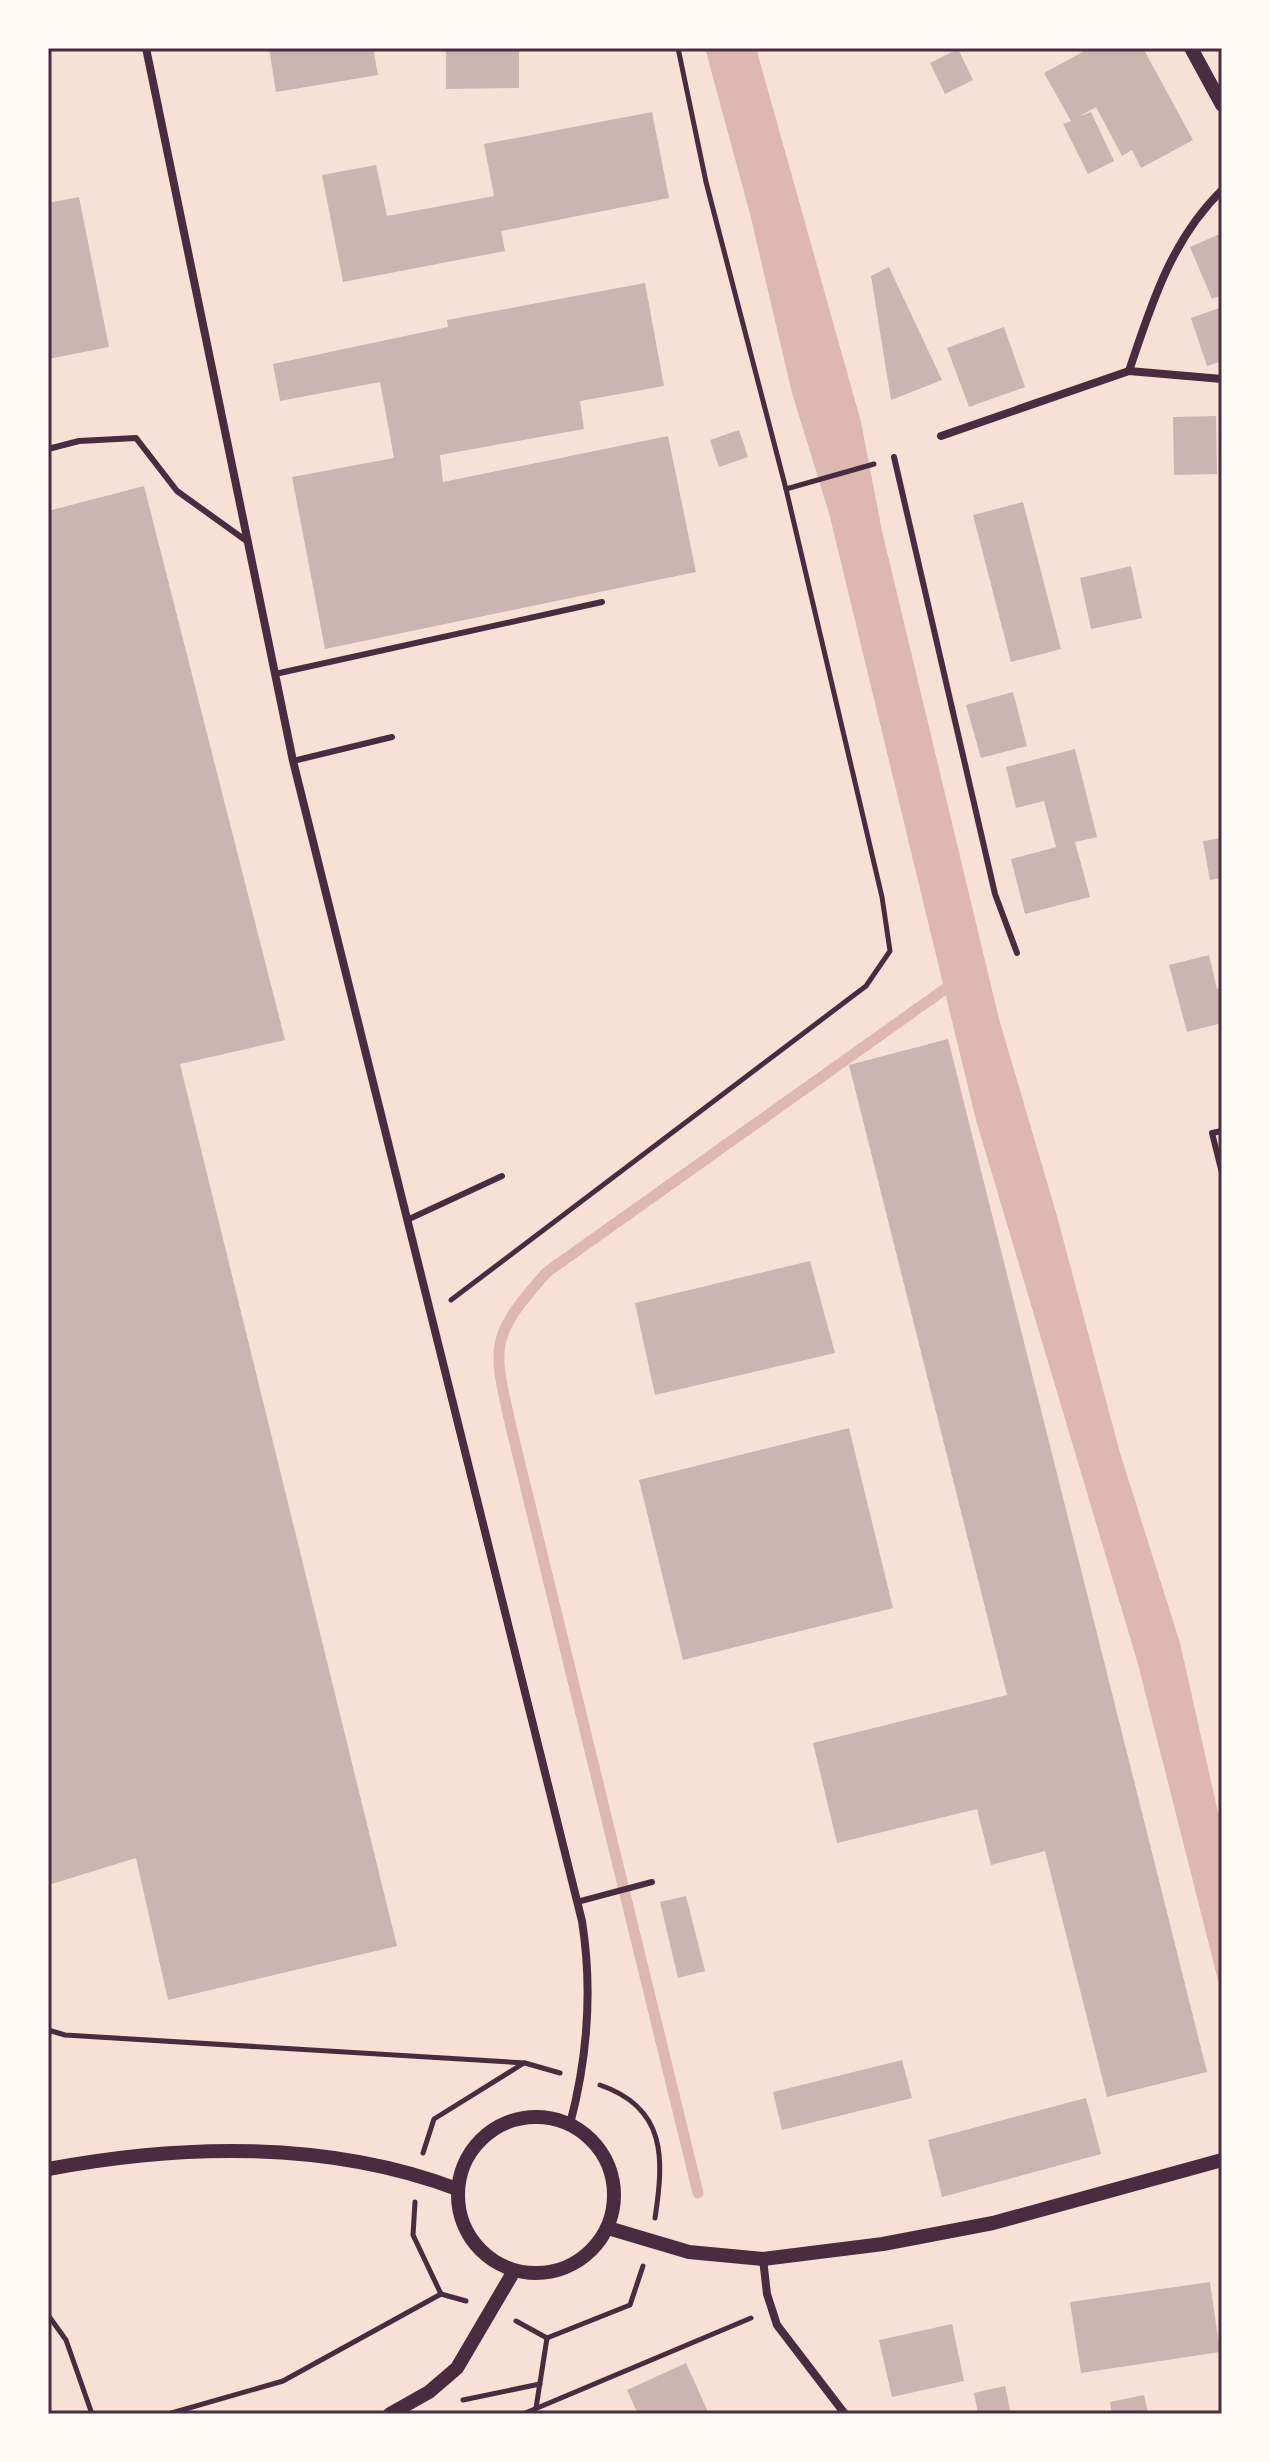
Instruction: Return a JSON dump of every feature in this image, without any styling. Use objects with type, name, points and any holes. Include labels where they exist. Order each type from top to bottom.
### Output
[{"type":"street","points":[[146,48],[293,761],[585,1939],[589,2000],[582,2079],[570,2124]]},
{"type":"street","points":[[1191,48],[1222,105]]},
{"type":"street","points":[[1129,371],[1161,278],[1198,213],[1222,190]]},
{"type":"street","points":[[941,436],[1129,371],[1222,379]]},
{"type":"street","points":[[521,2117],[546,2117],[570,2124],[595,2142],[610,2168],[615,2198],[608,2228],[592,2251],[569,2267],[542,2274],[514,2271],[490,2260],[471,2240],[460,2216],[457,2189],[463,2164],[477,2143],[497,2126],[521,2117]]},
{"type":"street","points":[[48,2169],[191,2151],[266,2151],[417,2174],[457,2189]]},
{"type":"street","points":[[608,2228],[689,2252],[763,2259],[883,2244],[993,2223],[1222,2160]]},
{"type":"street","points":[[763,2259],[777,2325],[845,2414]]},
{"type":"street","points":[[390,2414],[429,2392],[457,2368],[514,2271]]},
{"type":"lane","points":[[48,449],[79,441],[136,438],[177,491],[248,542]]},
{"type":"lane","points":[[894,457],[995,894],[1017,953]]},
{"type":"lane","points":[[275,674],[602,602]]},
{"type":"lane","points":[[293,761],[392,737]]},
{"type":"lane","points":[[1222,1131],[1212,1133],[1222,1173]]},
{"type":"lane","points":[[407,1220],[502,1176]]},
{"type":"lane","points":[[577,1902],[652,1882]]},
{"type":"path","points":[[431,1316],[866,986],[890,951],[882,897],[786,489],[706,182],[678,48]]},
{"type":"path","points":[[786,489],[881,462]]},
{"type":"path","points":[[48,2030],[65,2035],[525,2063],[619,2092],[654,2127],[663,2167],[652,2242],[630,2305],[547,2338]]},
{"type":"path","points":[[168,2414],[283,2381],[441,2294],[494,2309],[547,2338]]},
{"type":"path","points":[[523,2414],[722,2328],[772,2311]]},
{"type":"path","points":[[48,2315],[66,2340],[92,2414]]},
{"type":"path","points":[[536,2409],[547,2338]]},
{"type":"path","points":[[453,2402],[540,2384]]},
{"type":"shaded area","points":[[705,48],[756,48],[861,422],[882,531],[999,1019],[1057,1216],[1120,1453],[1180,1643],[1222,1830],[1222,1996],[1138,1664],[976,1120],[829,513],[792,393],[750,214]]},
{"type":"building","points":[[269,48],[373,48],[378,75],[276,92]]},
{"type":"building","points":[[446,48],[519,48],[519,88],[446,89]]},
{"type":"building","points":[[1090,48],[1143,48],[1193,140],[1141,168],[1132,150],[1122,156],[1096,107],[1078,117],[1091,112],[1114,161],[1088,174],[1063,124],[1071,121],[1044,73]]},
{"type":"building","points":[[958,49],[973,80],[945,94],[930,63]]},
{"type":"building","points":[[652,112],[669,198],[501,231],[505,251],[343,282],[322,175],[376,165],[387,216],[494,196],[484,144]]},
{"type":"building","points":[[79,197],[109,347],[48,359],[48,203]]},
{"type":"building","points":[[1222,233],[1222,295],[1212,299],[1190,247]]},
{"type":"building","points":[[889,267],[942,380],[891,400],[871,276]]},
{"type":"building","points":[[645,283],[664,386],[580,401],[584,429],[440,455],[443,482],[668,436],[696,572],[325,649],[292,477],[394,458],[380,382],[280,401],[273,364],[448,327],[447,320]]},
{"type":"building","points":[[1222,307],[1222,361],[1207,366],[1191,318]]},
{"type":"building","points":[[1004,327],[1025,387],[969,407],[947,348]]},
{"type":"building","points":[[1216,416],[1217,474],[1174,475],[1173,417]]},
{"type":"building","points":[[739,430],[748,457],[719,467],[710,440]]},
{"type":"building","points":[[144,486],[285,1040],[180,1064],[397,1946],[168,2000],[136,1858],[48,1885],[48,511]]},
{"type":"building","points":[[1023,502],[1061,649],[1011,662],[973,515]]},
{"type":"building","points":[[1131,566],[1142,618],[1091,629],[1080,578]]},
{"type":"building","points":[[1013,692],[1027,746],[981,758],[966,705]]},
{"type":"building","points":[[1075,749],[1097,837],[1075,842],[1090,897],[1025,914],[1011,859],[1056,847],[1044,801],[1016,808],[1006,767]]},
{"type":"building","points":[[1222,838],[1222,878],[1210,880],[1203,841]]},
{"type":"building","points":[[1209,955],[1217,989],[1222,988],[1222,1023],[1187,1032],[1169,965]]},
{"type":"building","points":[[948,1039],[1207,2072],[1107,2097],[1045,1851],[991,1865],[977,1809],[837,1843],[813,1743],[1007,1695],[849,1065]]},
{"type":"building","points":[[810,1261],[835,1353],[655,1395],[635,1303]]},
{"type":"building","points":[[849,1428],[893,1608],[683,1660],[639,1480]]},
{"type":"building","points":[[686,1896],[705,1971],[678,1978],[660,1902]]},
{"type":"building","points":[[902,2060],[912,2098],[782,2130],[773,2092]]},
{"type":"building","points":[[1086,2098],[1101,2154],[942,2197],[928,2140]]},
{"type":"building","points":[[1210,2282],[1220,2352],[1081,2373],[1070,2302]]},
{"type":"building","points":[[952,2324],[964,2381],[892,2397],[879,2340]]},
{"type":"building","points":[[686,2363],[709,2414],[638,2414],[627,2390]]},
{"type":"building","points":[[1005,2386],[1011,2414],[978,2414],[974,2393]]},
{"type":"building","points":[[1144,2395],[1148,2412],[1112,2414],[1110,2402]]},
{"type":"waterway","points":[[698,2193],[512,1431],[501,1380],[500,1345],[514,1313],[547,1272],[955,982]]}]
